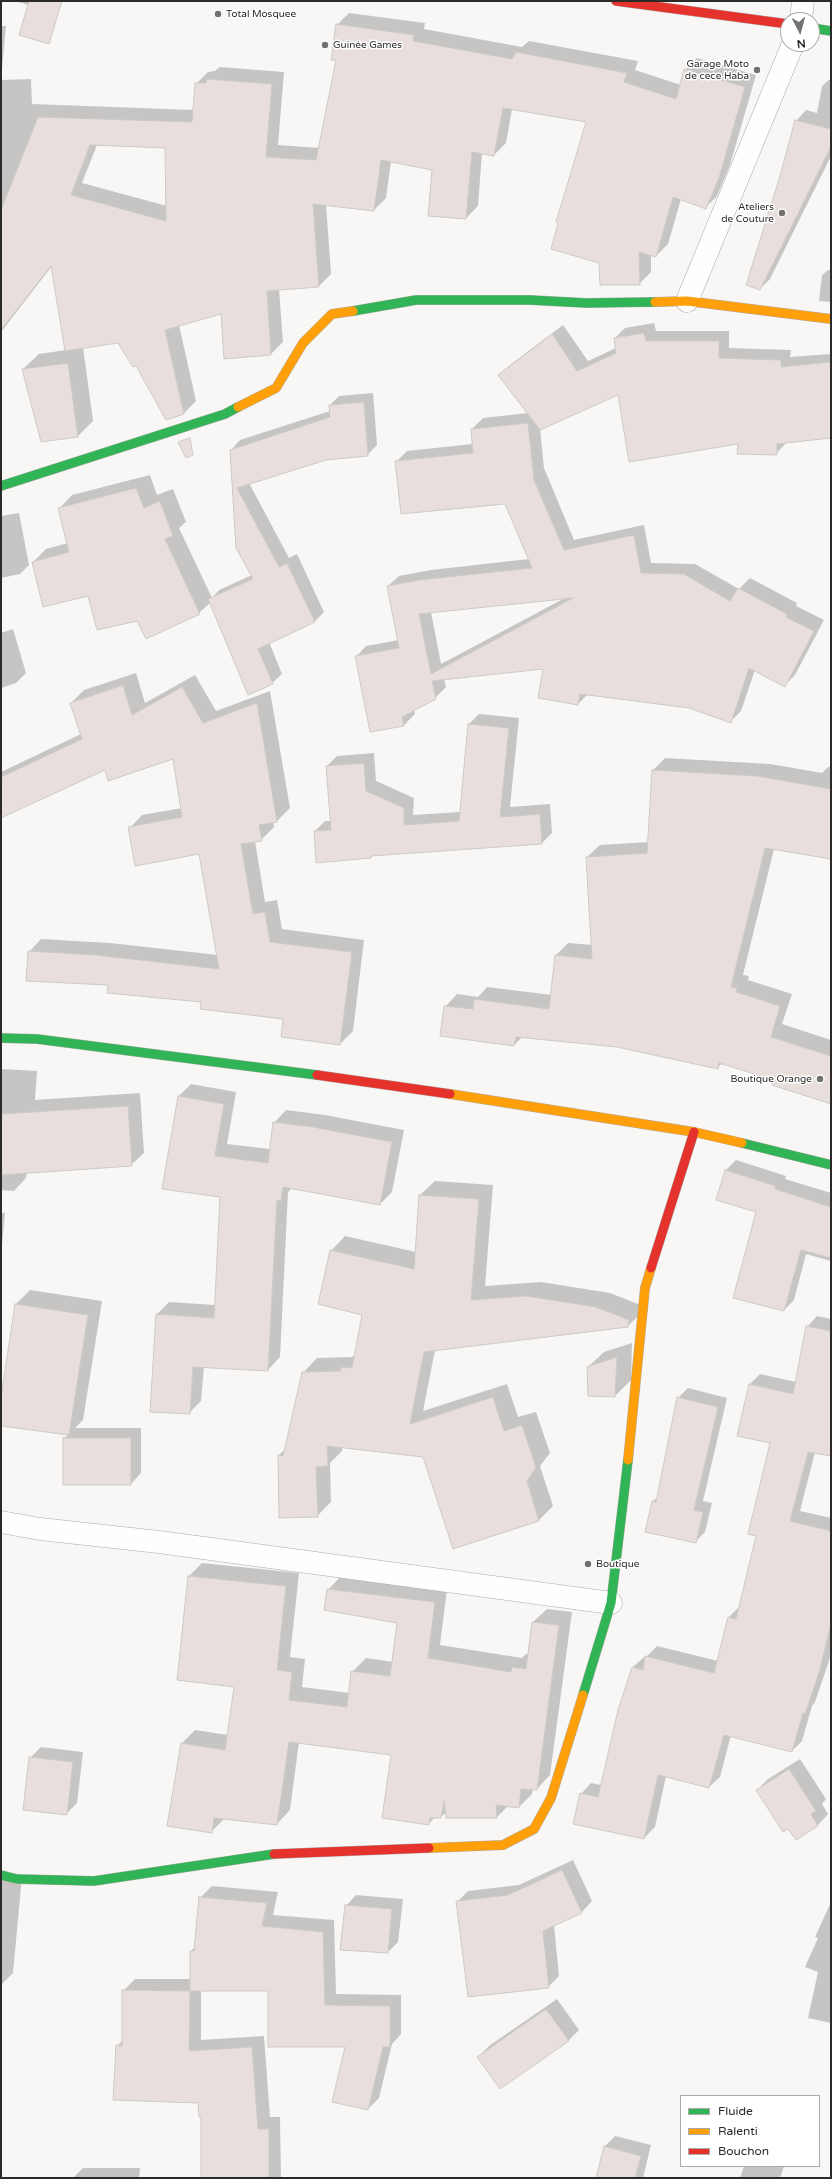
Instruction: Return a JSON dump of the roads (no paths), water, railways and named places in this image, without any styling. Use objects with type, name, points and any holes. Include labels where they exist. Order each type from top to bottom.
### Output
[{"type":"street","points":[[616,1],[780,23]]},
{"type":"street","points":[[802,12],[803,1]]},
{"type":"street","points":[[820,29],[831,31]]},
{"type":"street","points":[[687,301],[790,52]]},
{"type":"street","points":[[1,486],[225,414],[276,388],[303,343],[332,314],[416,300],[530,300],[586,303],[687,301],[831,319]]},
{"type":"street","points":[[1,1038],[37,1039],[366,1081],[694,1132],[831,1165]]},
{"type":"street","points":[[1,1875],[18,1879],[94,1881],[194,1867],[262,1854],[503,1845],[534,1829],[551,1798],[611,1603],[618,1556],[645,1288],[694,1132]]},
{"type":"street","points":[[1,1522],[40,1529],[167,1543],[611,1603]]},
{"type":"place","name":"Total Mosquee","points":[[218,14]]},
{"type":"place","name":"Guinée Games","points":[[325,45]]},
{"type":"place","name":"Garage Moto de cece Haba","points":[[757,70]]},
{"type":"place","name":"Ateliers de Couture","points":[[782,213]]},
{"type":"place","name":"Boutique Orange","points":[[820,1079]]},
{"type":"place","name":"Boutique","points":[[588,1564]]}]
